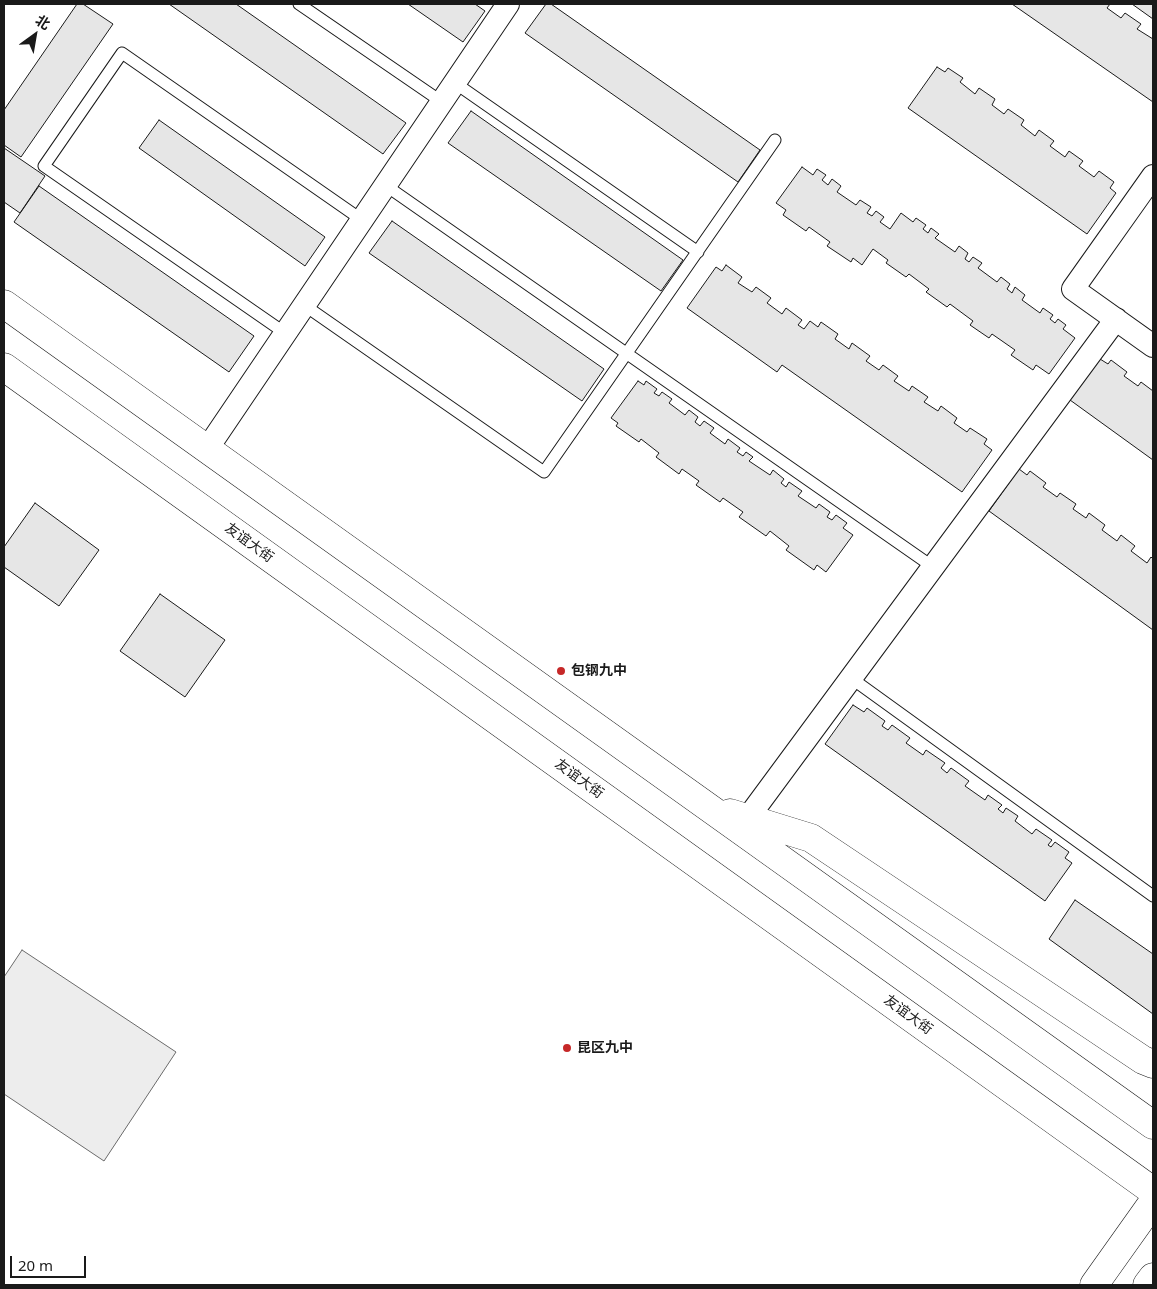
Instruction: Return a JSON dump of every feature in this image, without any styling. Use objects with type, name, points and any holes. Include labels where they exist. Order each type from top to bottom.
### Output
[{"type":"main road","points":[[4,304],[1153,1125]]},
{"type":"main road","name":"友谊大街","points":[[4,367],[1153,1191]]},
{"type":"main road","points":[[707,806],[811,838],[1143,1060],[1153,1064]]},
{"type":"main road","points":[[1094,1285],[1153,1202]]},
{"type":"main road","points":[[1147,1285],[1153,1277]]},
{"type":"street","points":[[207,449],[508,4]]},
{"type":"street","points":[[1153,176],[1073,289],[1153,346]]},
{"type":"street","points":[[747,819],[1116,319]]},
{"type":"lane","points":[[299,4],[442,102]]},
{"type":"lane","points":[[285,333],[44,166],[122,53],[362,220]]},
{"type":"lane","points":[[455,83],[698,252]]},
{"type":"lane","points":[[304,305],[544,472],[775,140]]},
{"type":"lane","points":[[385,185],[933,567]]},
{"type":"lane","points":[[851,678],[1153,896]]},
{"type":"shaded area","points":[[22,950],[176,1052],[104,1161],[4,1094],[4,977]]},
{"type":"building","points":[[77,4],[83,4],[113,24],[21,157],[4,145],[4,110]]},
{"type":"building","points":[[169,4],[236,4],[406,123],[383,154]]},
{"type":"building","points":[[408,4],[475,4],[485,11],[463,42]]},
{"type":"building","points":[[546,4],[551,4],[760,150],[738,182],[525,33]]},
{"type":"building","points":[[1012,4],[1110,4],[1107,8],[1121,18],[1125,13],[1141,24],[1137,29],[1153,39],[1153,102]]},
{"type":"building","points":[[1132,4],[1153,4],[1153,19]]},
{"type":"building","points":[[937,67],[945,72],[948,68],[963,78],[960,82],[975,94],[979,88],[995,99],[992,105],[1004,114],[1008,109],[1024,120],[1021,125],[1035,136],[1039,130],[1054,141],[1050,146],[1065,157],[1069,151],[1083,161],[1079,166],[1094,177],[1099,171],[1114,182],[1110,188],[1116,193],[1087,234],[908,108]]},
{"type":"building","points":[[471,111],[683,260],[661,291],[448,143]]},
{"type":"building","points":[[159,120],[325,237],[305,266],[139,148]]},
{"type":"building","points":[[4,148],[45,176],[20,213],[4,202]]},
{"type":"building","points":[[802,167],[813,175],[817,169],[826,175],[822,180],[828,185],[832,179],[841,186],[837,192],[856,205],[860,200],[871,207],[867,213],[872,216],[876,211],[884,217],[880,222],[890,229],[901,213],[913,222],[916,218],[926,225],[923,229],[928,233],[931,228],[939,234],[935,238],[955,252],[959,246],[968,253],[965,259],[969,262],[973,257],[982,263],[978,268],[997,282],[1001,277],[1010,284],[1007,289],[1012,293],[1015,287],[1025,295],[1022,300],[1040,313],[1043,308],[1053,315],[1050,319],[1055,323],[1058,319],[1066,325],[1063,329],[1075,338],[1049,374],[1036,365],[1033,370],[1011,355],[1015,350],[992,334],[989,338],[970,325],[973,321],[950,304],[947,307],[926,292],[929,289],[909,274],[906,277],[886,263],[888,260],[873,249],[862,265],[853,258],[851,262],[827,246],[830,242],[809,227],[806,231],[783,215],[786,210],[776,203]]},
{"type":"building","points":[[39,186],[254,336],[229,372],[14,222]]},
{"type":"building","points":[[392,221],[604,369],[582,401],[369,253]]},
{"type":"building","points":[[726,265],[742,277],[738,283],[752,292],[756,287],[771,298],[767,303],[782,314],[786,308],[802,320],[798,325],[804,329],[810,321],[818,327],[821,322],[838,334],[835,339],[849,349],[852,343],[870,356],[866,361],[879,370],[883,365],[898,376],[894,381],[909,391],[912,386],[928,397],[924,402],[938,411],[941,406],[957,418],[954,423],[967,432],[970,428],[987,439],[984,444],[992,450],[962,492],[782,365],[777,372],[687,308],[716,267],[722,271]]},
{"type":"building","points":[[1100,359],[1108,364],[1111,360],[1127,372],[1124,376],[1138,386],[1141,382],[1153,391],[1153,460],[1070,400]]},
{"type":"building","points":[[638,381],[644,385],[646,381],[657,389],[654,393],[659,396],[662,392],[672,399],[669,403],[685,415],[689,410],[698,417],[695,422],[700,426],[704,421],[714,428],[710,433],[725,444],[728,439],[740,448],[737,452],[743,456],[746,452],[753,457],[749,461],[770,475],[773,470],[784,479],[781,483],[786,487],[789,482],[802,491],[798,496],[816,508],[819,504],[830,512],[827,517],[832,520],[836,515],[847,523],[843,528],[853,535],[826,572],[817,565],[814,570],[786,550],[789,546],[770,531],[766,536],[739,517],[743,512],[723,498],[720,502],[696,485],[699,481],[682,469],[679,474],[656,457],[659,453],[641,439],[639,442],[616,426],[618,423],[611,418]]},
{"type":"building","points":[[1019,469],[1027,475],[1030,471],[1046,483],[1043,487],[1057,497],[1060,493],[1076,504],[1073,509],[1086,518],[1089,513],[1105,525],[1102,530],[1117,541],[1121,535],[1135,546],[1131,551],[1147,563],[1151,557],[1153,559],[1153,630],[989,511]]},
{"type":"building","points":[[35,503],[99,550],[59,606],[4,567],[4,547]]},
{"type":"building","points":[[160,594],[225,640],[185,697],[120,651]]},
{"type":"building","points":[[853,705],[864,712],[867,708],[885,721],[882,726],[888,730],[892,725],[910,738],[906,743],[923,755],[926,750],[945,763],[941,768],[947,773],[951,768],[969,781],[965,786],[985,800],[988,795],[1002,805],[998,809],[1003,813],[1006,808],[1018,816],[1015,821],[1032,834],[1036,829],[1052,840],[1048,845],[1051,847],[1055,842],[1069,852],[1065,858],[1072,863],[1045,901],[825,744]]},
{"type":"building","points":[[1075,900],[1153,954],[1153,1014],[1049,939]]},
{"type":"place","name":"包钢九中","points":[[561,671]]},
{"type":"place","name":"昆区九中","points":[[567,1048]]}]
